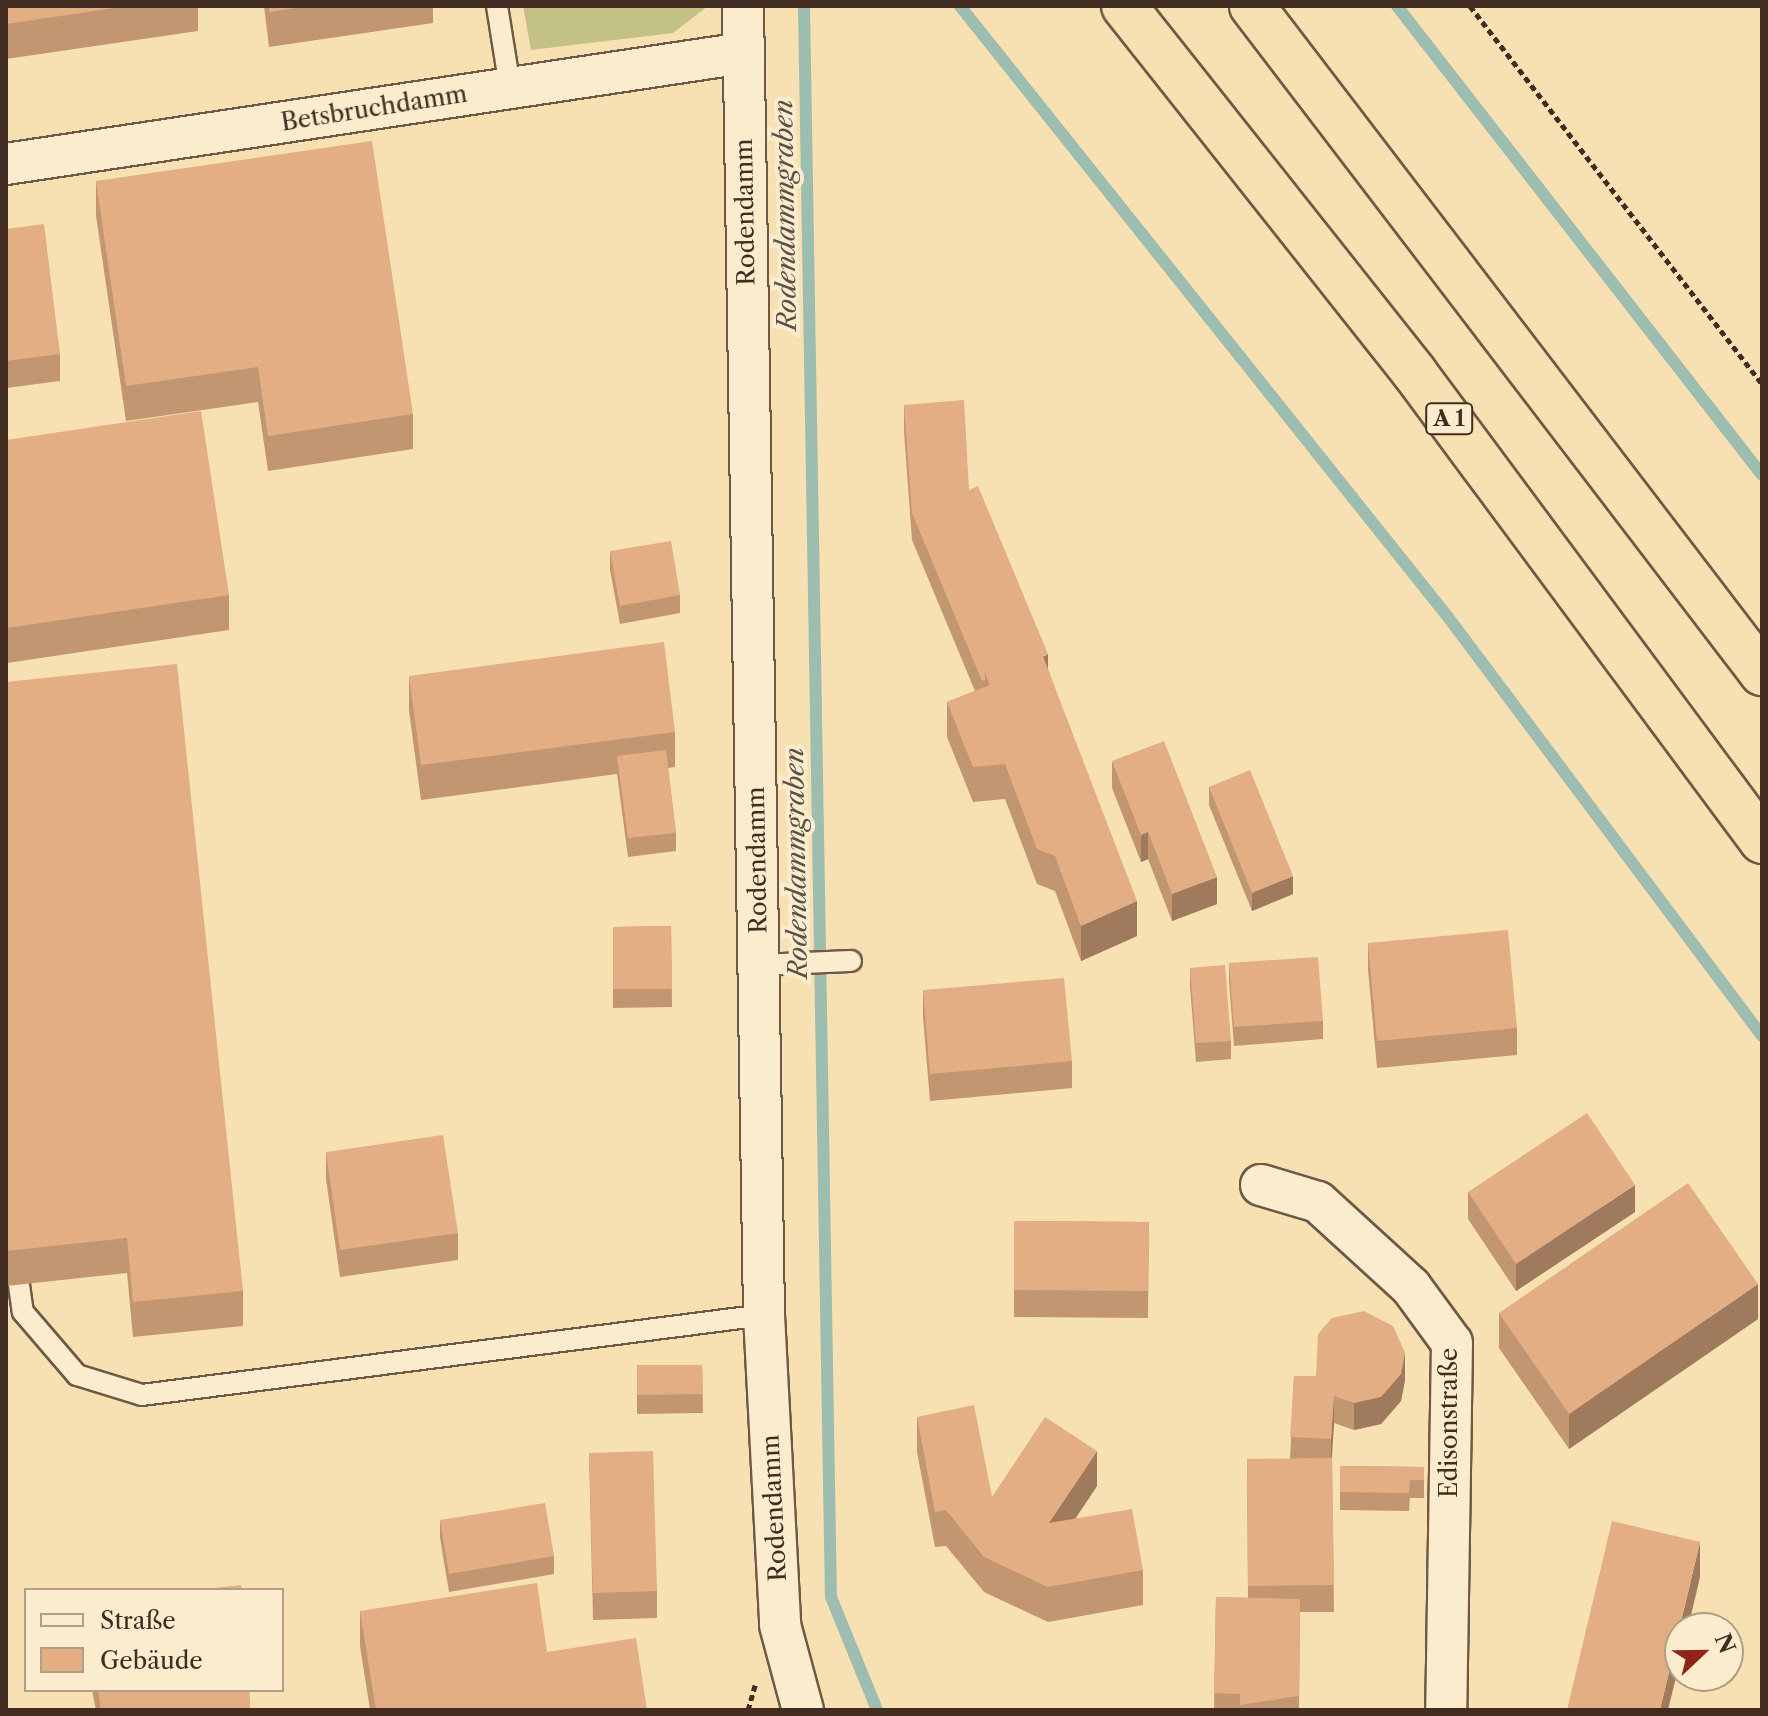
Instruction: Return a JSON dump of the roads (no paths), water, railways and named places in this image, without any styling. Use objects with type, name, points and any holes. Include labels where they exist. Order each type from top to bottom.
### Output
[{"type":"highway","name":"A 1","points":[[1124,6],[1414,372],[1762,841]]},
{"type":"highway","points":[[1252,6],[1762,673]]},
{"type":"street","name":"Rodendamm","points":[[743,6],[774,965],[764,1315],[780,1625],[803,1710]]},
{"type":"street","name":"Betsbruchdamm","points":[[6,164],[743,53]]},
{"type":"street","name":"Edisonstraße","points":[[1261,1185],[1318,1202],[1411,1287],[1452,1343],[1446,1710]]},
{"type":"lane","points":[[497,6],[510,87]]},
{"type":"lane","points":[[774,965],[851,961]]},
{"type":"lane","points":[[19,1285],[23,1312],[77,1375],[142,1395],[764,1315]]},
{"type":"waterway","name":"Rodendammgraben","points":[[804,6],[831,1597],[877,1710]]},
{"type":"waterway","points":[[960,6],[1448,617],[1762,1036]]},
{"type":"waterway","points":[[1397,6],[1762,475]]}]
